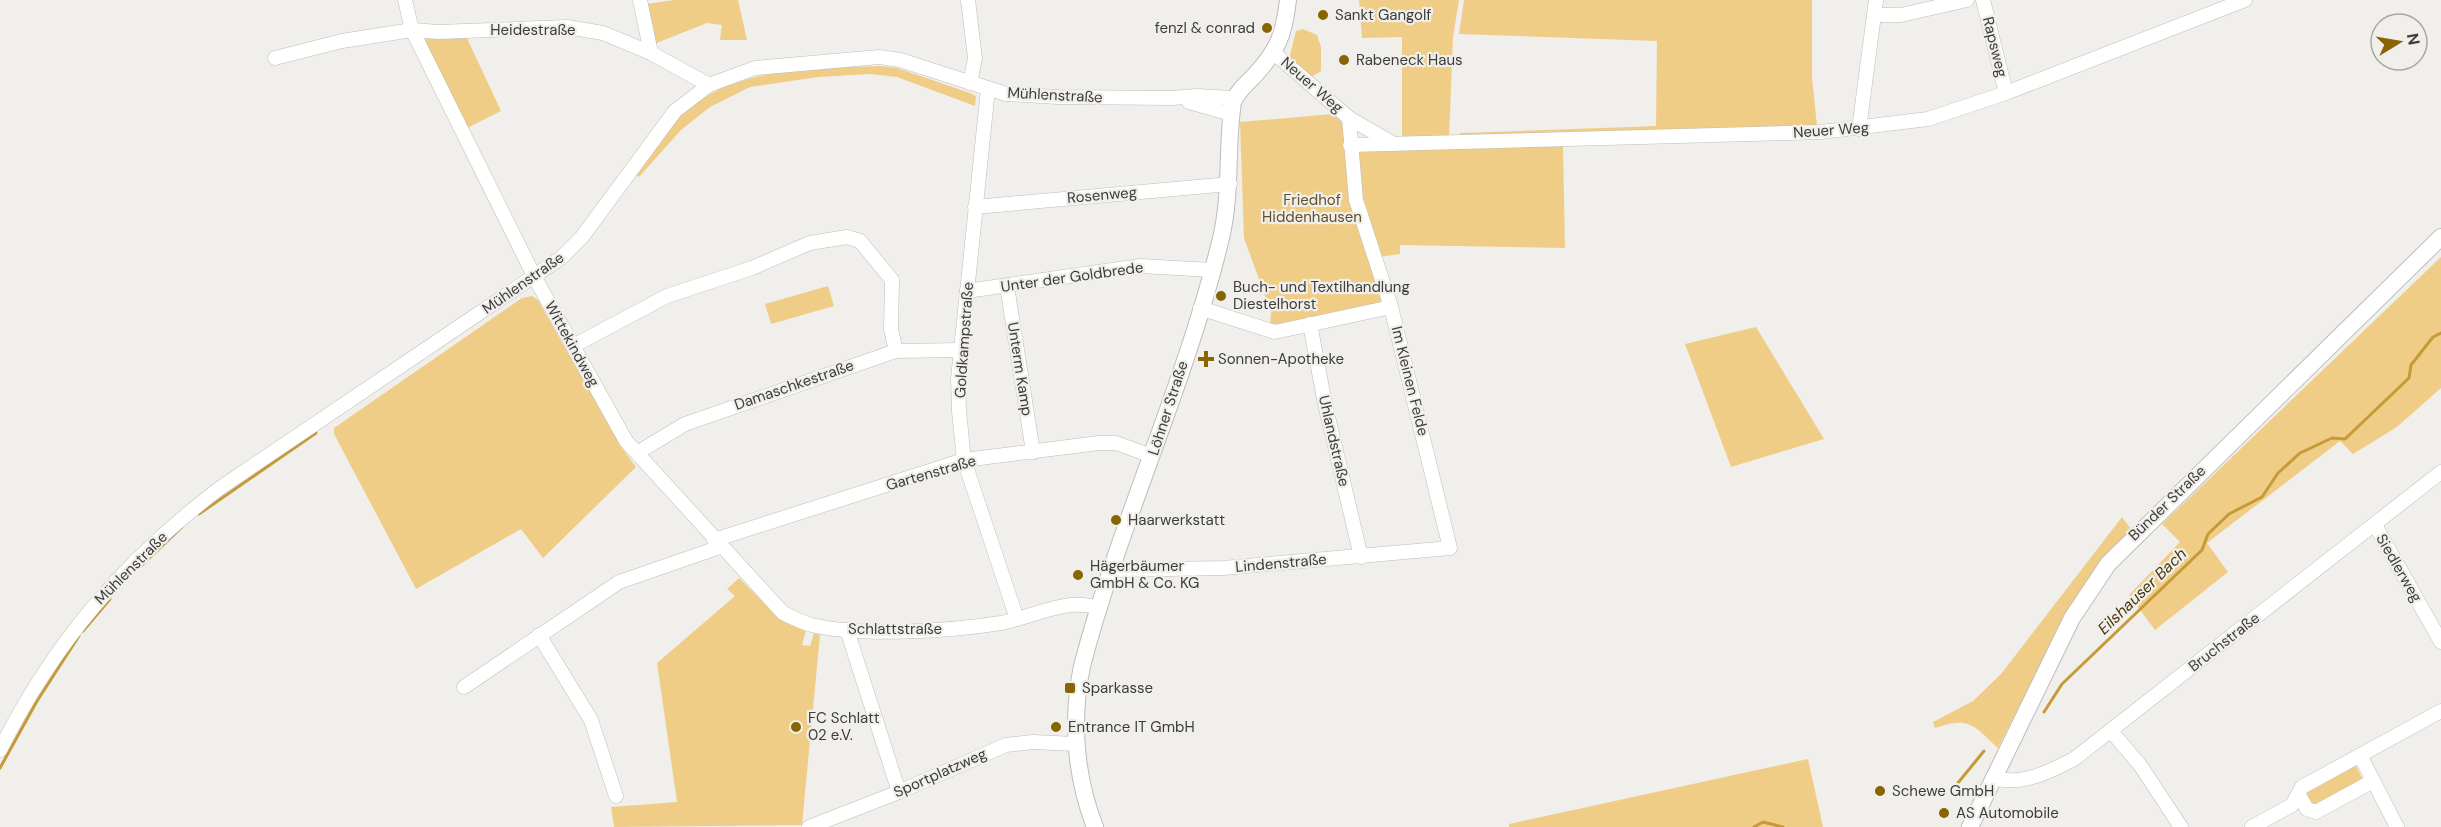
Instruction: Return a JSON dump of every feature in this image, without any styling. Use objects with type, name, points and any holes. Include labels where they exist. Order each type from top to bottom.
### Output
[{"type":"main road","points":[[1232,106],[1274,53],[1283,29],[1288,0]]},
{"type":"main road","name":"Löhner Straße","points":[[1095,827],[1084,796],[1076,744],[1077,690],[1099,608],[1152,456],[1221,237],[1230,184],[1232,106]]},
{"type":"main road","name":"Bünder Straße","points":[[1970,827],[2072,618],[2108,564],[2124,545],[2441,237]]},
{"type":"street","points":[[405,0],[412,30]]},
{"type":"street","points":[[640,0],[651,53]]},
{"type":"street","points":[[968,0],[975,58],[970,83]]},
{"type":"street","points":[[1859,129],[1876,0]]},
{"type":"street","points":[[1874,15],[1901,15],[1967,0]]},
{"type":"street","name":"Rapsweg","points":[[1983,0],[2006,93]]},
{"type":"street","name":"Neuer Weg","points":[[1349,118],[1350,145],[1859,129],[1929,119],[2006,93],[2245,0]]},
{"type":"street","name":"Heidestraße","points":[[275,58],[342,41],[412,30],[567,27],[603,33],[651,53],[709,85]]},
{"type":"street","name":"Wittekindweg","points":[[412,30],[535,278],[626,441],[717,544]]},
{"type":"street","name":"Neuer Weg","points":[[1274,53],[1349,118],[1394,144]]},
{"type":"street","name":"Mühlenstraße","points":[[0,750],[35,686],[86,614],[127,568],[173,525],[277,449],[535,278],[561,258],[582,237],[675,111],[709,85],[768,65],[879,57],[900,60],[1006,94],[1172,98],[1232,106]]},
{"type":"street","name":"Goldkampstraße","points":[[988,89],[961,350],[959,411],[964,460],[1017,619]]},
{"type":"street","name":"Im Kleinen Felde","points":[[1350,145],[1356,201],[1391,307],[1421,418],[1450,548]]},
{"type":"street","name":"Rosenweg","points":[[975,207],[1230,184]]},
{"type":"street","points":[[573,346],[668,296],[752,268],[810,243],[847,237],[860,241],[892,280],[891,329],[896,351]]},
{"type":"street","name":"Unter der Goldbrede","points":[[967,291],[1140,266],[1212,270]]},
{"type":"street","name":"Unterm Kamp","points":[[1007,286],[1033,452]]},
{"type":"street","points":[[1200,308],[1275,332],[1391,307]]},
{"type":"street","name":"Uhlandstraße","points":[[1310,324],[1325,404],[1361,557]]},
{"type":"street","name":"Damaschkestraße","points":[[637,453],[685,424],[896,351],[961,350]]},
{"type":"street","name":"Gartenstraße","points":[[717,544],[964,460],[1116,443],[1152,456]]},
{"type":"street","name":"Bruchstraße","points":[[1993,778],[2021,779],[2046,773],[2074,759],[2441,472]]},
{"type":"street","name":"Siedlerweg","points":[[2375,525],[2441,642]]},
{"type":"street","points":[[464,687],[619,582],[717,544]]},
{"type":"street","name":"Schlattstraße","points":[[717,544],[783,613],[811,625],[847,630],[948,630],[1017,619],[1059,606],[1086,604],[1099,608]]},
{"type":"street","name":"Lindenstraße","points":[[1112,570],[1224,568],[1450,548]]},
{"type":"street","points":[[847,630],[899,792]]},
{"type":"street","points":[[539,635],[591,720],[616,796]]},
{"type":"street","points":[[2252,827],[2292,805],[2302,788],[2441,711]]},
{"type":"street","points":[[2111,732],[2140,765],[2181,827]]},
{"type":"street","name":"Sportplatzweg","points":[[809,827],[899,792],[1006,745],[1033,742],[1076,744]]},
{"type":"street","points":[[2360,755],[2397,827]]},
{"type":"street","points":[[2299,795],[2307,809],[2316,812],[2373,781]]},
{"type":"green space","points":[[674,0],[738,0],[747,40],[720,40],[722,25],[707,23],[654,44],[646,4]]},
{"type":"green space","points":[[1359,0],[1459,0],[1453,37],[1449,139],[1402,139],[1402,37],[1362,38]]},
{"type":"green space","points":[[1464,0],[1812,0],[1812,77],[1817,126],[1460,139],[1460,133],[1656,126],[1657,41],[1459,34]]},
{"type":"green space","points":[[1303,29],[1317,35],[1321,47],[1321,71],[1310,78],[1289,59],[1296,31]]},
{"type":"green space","points":[[428,36],[466,36],[501,111],[465,129],[423,44]]},
{"type":"green space","points":[[880,66],[897,68],[970,93],[976,96],[975,106],[897,77],[870,74],[818,77],[750,87],[710,107],[681,130],[639,177],[635,174],[677,119],[698,102],[721,89],[772,74],[827,68]]},
{"type":"green space","name":"Friedhof Hiddenhausen","points":[[1333,114],[1345,125],[1346,149],[1563,145],[1565,248],[1400,245],[1400,254],[1378,257],[1382,299],[1378,305],[1274,327],[1270,325],[1271,312],[1244,238],[1240,122]]},
{"type":"green space","points":[[2441,257],[2441,388],[2397,427],[2353,454],[2340,441],[2207,543],[2228,572],[2155,630],[2129,595],[2180,542],[2162,524]]},
{"type":"green space","points":[[828,286],[834,306],[771,324],[765,304]]},
{"type":"green space","points":[[532,296],[538,300],[622,448],[636,467],[543,558],[521,529],[416,589],[334,434],[334,428],[522,298]]},
{"type":"green space","points":[[1756,327],[1824,439],[1731,467],[1685,344]]},
{"type":"green space","points":[[2122,517],[2131,529],[2097,569],[2064,618],[1998,748],[1983,733],[1964,723],[1947,724],[1935,728],[1933,722],[1973,701],[2001,674]]},
{"type":"green space","points":[[739,578],[779,618],[806,630],[802,645],[810,646],[814,633],[820,635],[802,825],[614,827],[611,807],[677,802],[657,663],[735,596],[727,589]]},
{"type":"green space","points":[[1808,759],[1823,827],[1509,827],[1509,824]]},
{"type":"green space","points":[[2355,764],[2363,780],[2312,808],[2303,792]]},
{"type":"waterway","name":"Eilshauser Bach","points":[[2044,712],[2062,684],[2202,550],[2208,534],[2229,514],[2262,497],[2278,473],[2300,453],[2332,438],[2345,439],[2409,378],[2411,365],[2433,337],[2441,333]]},
{"type":"waterway","points":[[199,514],[316,433]]},
{"type":"waterway","points":[[141,566],[182,527]]},
{"type":"waterway","points":[[83,631],[110,599]]},
{"type":"waterway","points":[[0,768],[37,701],[79,636]]},
{"type":"waterway","name":"Eilshauser Bach","points":[[1953,789],[1984,751]]},
{"type":"waterway","name":"Eilshauser Bach","points":[[1754,827],[1763,822],[1783,827]]},
{"type":"place","name":"Sankt Gangolf","points":[[1323,15]]},
{"type":"place","name":"fenzl & conrad","points":[[1267,28]]},
{"type":"place","name":"Rabeneck Haus","points":[[1344,60]]},
{"type":"place","name":"Buch- und Textilhandlung Diestelhorst","points":[[1221,296]]},
{"type":"place","name":"Sonnen-Apotheke","points":[[1206,359]]},
{"type":"place","name":"Haarwerkstatt","points":[[1116,520]]},
{"type":"place","name":"Hägerbäumer GmbH & Co. KG","points":[[1078,575]]},
{"type":"place","name":"Sparkasse","points":[[1070,688]]},
{"type":"place","name":"FC Schlatt 02 e.V.","points":[[796,727]]},
{"type":"place","name":"Entrance IT GmbH","points":[[1056,727]]},
{"type":"place","name":"Schewe GmbH","points":[[1880,791]]},
{"type":"place","name":"AS Automobile","points":[[1944,813]]}]
